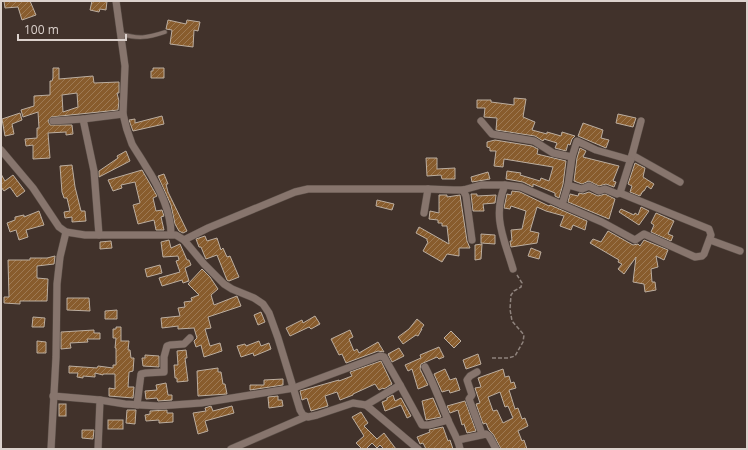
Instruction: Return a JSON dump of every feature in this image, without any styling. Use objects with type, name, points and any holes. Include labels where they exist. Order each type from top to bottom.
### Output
[{"type":"street","points":[[116,1],[125,66],[123,114],[128,133],[133,144],[152,176],[168,210],[171,223],[171,234]]},
{"type":"street","points":[[53,121],[123,114]]},
{"type":"street","points":[[83,119],[94,170],[99,234]]},
{"type":"street","points":[[481,121],[492,134],[534,141],[553,153],[572,157]]},
{"type":"street","points":[[620,193],[641,121]]},
{"type":"street","points":[[562,205],[568,185],[572,157],[578,141],[596,150],[631,158],[680,182]]},
{"type":"street","points":[[1,150],[33,188],[59,227],[66,232],[80,234],[171,234],[184,240],[204,264],[224,284],[254,298],[263,304],[269,313],[278,338],[300,410],[305,416]]},
{"type":"street","points":[[184,240],[208,228],[295,192],[308,189],[463,190],[481,185],[505,185],[521,187],[602,222],[635,240],[644,234],[695,257],[702,256],[704,254],[710,240],[711,232],[709,229],[620,193],[617,194],[605,189],[599,191],[589,186],[582,189],[568,185]]},
{"type":"street","points":[[505,185],[501,194],[499,219],[503,239],[513,269]]},
{"type":"street","points":[[424,213],[428,189]]},
{"type":"street","points":[[463,190],[469,216],[472,240]]},
{"type":"street","points":[[51,449],[56,357],[57,284],[60,257],[66,232]]},
{"type":"street","points":[[710,240],[740,251]]},
{"type":"street","points":[[137,405],[139,380],[141,374],[146,372],[164,372],[164,357],[167,346],[184,344],[190,338]]},
{"type":"street","points":[[53,396],[137,405],[182,405],[294,388],[380,356],[384,357],[422,425],[429,425],[448,420]]},
{"type":"street","points":[[425,367],[440,398],[448,420],[456,434],[460,449]]},
{"type":"street","points":[[477,372],[470,376],[468,380],[472,395],[469,399],[482,434]]},
{"type":"street","points":[[366,406],[400,385]]},
{"type":"street","points":[[98,449],[100,400]]},
{"type":"street","points":[[231,449],[305,416],[317,415],[353,403],[366,406],[418,449]]},
{"type":"street","points":[[458,440],[482,434],[489,436],[496,449]]},
{"type":"lane","points":[[120,34],[147,38],[165,32]]},
{"type":"path","points":[[492,358],[508,358],[515,356],[523,342],[524,336],[512,321],[510,309],[511,294],[521,287],[522,283],[517,278],[517,274],[513,269]]},
{"type":"building","points":[[4,1],[30,1],[36,15],[22,20],[18,7],[5,8]]},
{"type":"building","points":[[92,1],[107,1],[106,10],[100,9],[99,12],[90,10]]},
{"type":"building","points":[[168,20],[186,24],[187,20],[200,22],[198,31],[194,30],[193,47],[170,44],[172,30],[166,29]]},
{"type":"building","points":[[53,68],[59,68],[59,79],[93,76],[94,83],[119,82],[119,93],[117,93],[119,101],[118,110],[51,117],[48,121],[50,125],[72,125],[73,134],[66,135],[66,132],[48,133],[50,158],[33,159],[33,145],[26,146],[25,139],[37,138],[37,128],[39,128],[38,112],[23,117],[21,110],[34,106],[34,96],[50,95],[50,81],[52,81]],"holes":[[[77,93],[78,107],[63,112],[62,95]]]},
{"type":"building","points":[[153,68],[164,68],[164,78],[151,78],[151,71],[153,71]]},
{"type":"building","points":[[514,98],[526,99],[523,117],[535,122],[532,130],[561,136],[562,132],[575,136],[570,145],[568,144],[566,151],[555,148],[557,143],[544,139],[543,141],[535,136],[496,130],[497,118],[484,117],[485,108],[477,108],[477,100],[491,100],[491,102],[514,105]]},
{"type":"building","points":[[20,113],[22,120],[12,124],[14,134],[5,136],[2,119]]},
{"type":"building","points":[[618,114],[636,118],[633,127],[616,123]]},
{"type":"building","points":[[162,116],[164,124],[133,131],[129,120],[135,119],[135,123]]},
{"type":"building","points":[[583,123],[603,130],[601,138],[609,140],[606,148],[578,136]]},
{"type":"building","points":[[495,140],[532,146],[538,149],[537,154],[566,161],[563,184],[559,198],[555,196],[555,193],[533,184],[533,187],[523,182],[506,179],[507,171],[521,173],[520,175],[540,181],[541,178],[549,181],[553,167],[504,159],[503,167],[494,166],[496,151],[490,151],[490,148],[487,147],[487,142]]},
{"type":"building","points":[[580,148],[586,151],[583,157],[619,166],[613,181],[616,182],[614,187],[606,184],[599,186],[589,181],[582,184],[574,181]]},
{"type":"building","points":[[126,151],[130,161],[99,177],[99,171],[118,158],[117,156]]},
{"type":"building","points":[[426,158],[437,158],[437,169],[455,168],[455,179],[442,179],[441,175],[427,176]]},
{"type":"building","points":[[635,163],[645,168],[643,177],[654,184],[651,189],[647,186],[640,196],[630,192],[632,186],[628,184]]},
{"type":"building","points":[[72,165],[75,187],[81,211],[85,211],[86,221],[72,222],[72,217],[65,218],[64,212],[70,211],[67,198],[64,198],[62,192],[60,166]]},
{"type":"building","points":[[142,170],[157,196],[153,198],[156,211],[162,210],[164,216],[161,217],[164,230],[156,230],[154,220],[138,224],[133,205],[140,203],[135,182],[121,185],[122,188],[113,191],[108,180]]},
{"type":"building","points":[[488,172],[490,179],[472,182],[471,177]]},
{"type":"building","points":[[1,174],[5,181],[13,175],[25,191],[17,197],[10,187],[4,191],[1,187]]},
{"type":"building","points":[[164,174],[168,184],[166,184],[168,192],[187,231],[183,233],[179,231],[175,224],[171,205],[158,176]]},
{"type":"building","points":[[512,191],[520,192],[549,206],[550,205],[587,221],[585,230],[573,225],[571,230],[560,226],[564,216],[537,207],[530,231],[539,233],[537,243],[511,247],[511,230],[522,229],[526,211],[511,206],[510,209],[504,208],[507,194],[511,195]]},
{"type":"building","points":[[589,192],[598,196],[605,194],[615,199],[609,219],[568,202],[570,194],[578,196],[579,193],[583,194]]},
{"type":"building","points":[[471,194],[477,194],[477,196],[496,195],[495,203],[483,204],[484,211],[473,211]]},
{"type":"building","points":[[439,195],[447,195],[447,197],[460,195],[467,241],[470,248],[459,248],[459,256],[447,254],[442,262],[423,251],[428,242],[427,239],[416,233],[419,227],[449,244],[447,226],[442,226],[442,223],[438,223],[438,220],[429,219],[430,211],[439,213]]},
{"type":"building","points":[[377,200],[394,204],[392,210],[376,206]]},
{"type":"building","points":[[641,207],[649,211],[639,225],[619,212],[621,209],[634,215],[635,213],[638,215]]},
{"type":"building","points":[[39,211],[44,225],[26,230],[28,237],[19,240],[16,230],[10,232],[7,223],[15,220],[15,217],[24,215],[24,217]]},
{"type":"building","points":[[656,213],[674,221],[668,234],[673,236],[671,241],[651,232],[654,225],[651,223]]},
{"type":"building","points":[[608,231],[633,245],[638,244],[640,246],[644,240],[668,250],[664,260],[656,256],[658,267],[651,269],[652,282],[655,282],[656,290],[645,292],[644,284],[633,282],[636,257],[624,274],[618,269],[622,264],[618,262],[619,260],[590,243],[593,239],[601,242]]},
{"type":"building","points":[[481,234],[495,235],[495,244],[481,243]]},
{"type":"building","points":[[205,236],[207,241],[217,238],[221,250],[223,248],[227,257],[230,256],[239,277],[229,281],[227,280],[217,255],[206,259],[196,239]]},
{"type":"building","points":[[169,240],[171,248],[180,244],[187,260],[189,260],[191,265],[185,268],[189,281],[183,283],[182,280],[162,286],[159,278],[180,272],[176,261],[179,260],[178,256],[163,257],[161,242]]},
{"type":"building","points":[[111,241],[112,248],[100,249],[100,242]]},
{"type":"building","points":[[482,244],[481,259],[475,260],[475,245]]},
{"type":"building","points":[[531,248],[541,252],[539,259],[528,256]]},
{"type":"building","points":[[55,256],[54,264],[37,266],[37,278],[48,279],[47,301],[20,301],[20,304],[4,303],[4,297],[9,297],[8,260],[30,260],[30,258],[47,258]]},
{"type":"building","points":[[160,265],[162,273],[147,277],[145,269]]},
{"type":"building","points":[[202,269],[210,277],[218,289],[211,295],[214,305],[237,296],[241,306],[208,317],[211,328],[205,329],[210,346],[220,343],[222,351],[204,357],[201,345],[196,347],[194,341],[197,338],[194,328],[178,329],[178,326],[162,328],[161,318],[180,316],[178,308],[185,307],[184,302],[192,301],[191,298],[199,295],[188,284]]},
{"type":"building","points":[[67,298],[89,298],[90,311],[67,310]]},
{"type":"building","points":[[117,310],[117,319],[105,319],[105,311]]},
{"type":"building","points":[[261,312],[265,322],[258,325],[254,315]]},
{"type":"building","points":[[315,316],[320,324],[311,329],[309,327],[290,336],[286,328],[302,320],[303,323]]},
{"type":"building","points":[[33,317],[45,318],[44,327],[32,327]]},
{"type":"building","points":[[417,319],[424,325],[422,329],[418,336],[416,335],[403,344],[398,337],[409,329]]},
{"type":"building","points":[[116,327],[121,327],[121,341],[129,341],[128,350],[130,350],[131,358],[134,358],[133,371],[129,372],[128,387],[134,387],[133,398],[109,396],[109,388],[115,389],[115,374],[103,375],[95,373],[95,377],[83,376],[83,378],[77,377],[78,373],[69,373],[69,366],[97,368],[98,366],[113,368],[113,365],[116,365],[116,338],[113,338],[113,329],[116,329]]},
{"type":"building","points":[[94,330],[94,333],[100,333],[100,339],[87,339],[88,342],[70,343],[71,348],[61,349],[61,332]]},
{"type":"building","points":[[350,330],[353,337],[349,339],[354,351],[357,349],[359,353],[378,342],[384,352],[378,351],[346,363],[342,354],[339,355],[331,339]]},
{"type":"building","points":[[451,331],[461,341],[454,348],[444,338]]},
{"type":"building","points":[[37,341],[46,342],[46,353],[37,353]]},
{"type":"building","points":[[259,341],[261,346],[269,343],[271,349],[254,356],[253,353],[241,357],[237,346],[245,344],[246,346]]},
{"type":"building","points":[[439,347],[444,357],[439,359],[437,357],[421,364],[420,369],[428,385],[418,389],[412,369],[408,371],[405,365],[421,358],[420,355]]},
{"type":"building","points":[[399,348],[404,356],[392,362],[388,354]]},
{"type":"building","points":[[186,350],[187,358],[185,358],[188,381],[177,382],[177,378],[175,378],[174,365],[178,365],[177,351]]},
{"type":"building","points":[[478,354],[481,364],[466,369],[463,360]]},
{"type":"building","points":[[145,355],[159,356],[159,367],[143,366],[142,358],[145,358]]},
{"type":"building","points":[[381,361],[392,384],[384,389],[379,390],[375,384],[340,400],[337,392],[325,396],[328,406],[311,411],[307,398],[302,400],[300,391],[339,381],[352,376],[350,372]]},
{"type":"building","points":[[218,368],[218,372],[221,372],[223,384],[225,384],[227,394],[198,396],[197,371]]},
{"type":"building","points":[[445,369],[450,380],[456,378],[460,390],[450,393],[449,390],[442,392],[434,374]]},
{"type":"building","points":[[503,369],[505,377],[509,376],[511,383],[514,382],[516,388],[509,390],[515,409],[518,408],[522,419],[525,418],[528,426],[518,431],[522,441],[524,440],[527,449],[501,449],[486,423],[483,424],[476,404],[480,403],[475,388],[481,387],[478,378]],"holes":[[[500,392],[505,407],[508,406],[513,418],[503,423],[497,410],[493,411],[488,397]]]},
{"type":"building","points":[[283,379],[283,385],[250,390],[250,385],[264,385],[264,380]]},
{"type":"building","points":[[166,383],[168,395],[172,395],[172,400],[158,401],[157,398],[146,399],[145,391],[157,390],[156,385]]},
{"type":"building","points":[[393,395],[395,401],[401,398],[411,416],[407,418],[401,405],[385,411],[382,402]]},
{"type":"building","points":[[278,396],[278,400],[282,400],[283,406],[269,408],[268,397]]},
{"type":"building","points":[[433,398],[441,417],[426,420],[422,401]]},
{"type":"building","points":[[465,401],[476,431],[467,433],[464,424],[462,425],[458,410],[450,413],[447,406]]},
{"type":"building","points":[[59,404],[66,404],[66,416],[59,416]]},
{"type":"building","points":[[211,406],[213,411],[232,406],[234,413],[205,421],[208,431],[198,434],[193,413],[206,411],[205,408]]},
{"type":"building","points":[[127,410],[136,410],[135,424],[126,423]]},
{"type":"building","points":[[167,410],[167,413],[173,413],[173,422],[159,423],[159,420],[146,421],[145,415],[150,414],[150,411]]},
{"type":"building","points":[[361,412],[368,423],[364,426],[377,439],[384,433],[396,449],[384,449],[380,445],[377,448],[372,443],[366,449],[362,449],[356,443],[364,436],[352,417]]},
{"type":"building","points":[[108,420],[123,420],[123,429],[108,429]]},
{"type":"building","points":[[443,427],[448,441],[450,440],[453,449],[426,449],[423,443],[420,444],[417,437],[430,432],[429,430]]},
{"type":"building","points":[[82,430],[94,430],[93,439],[82,438]]}]
